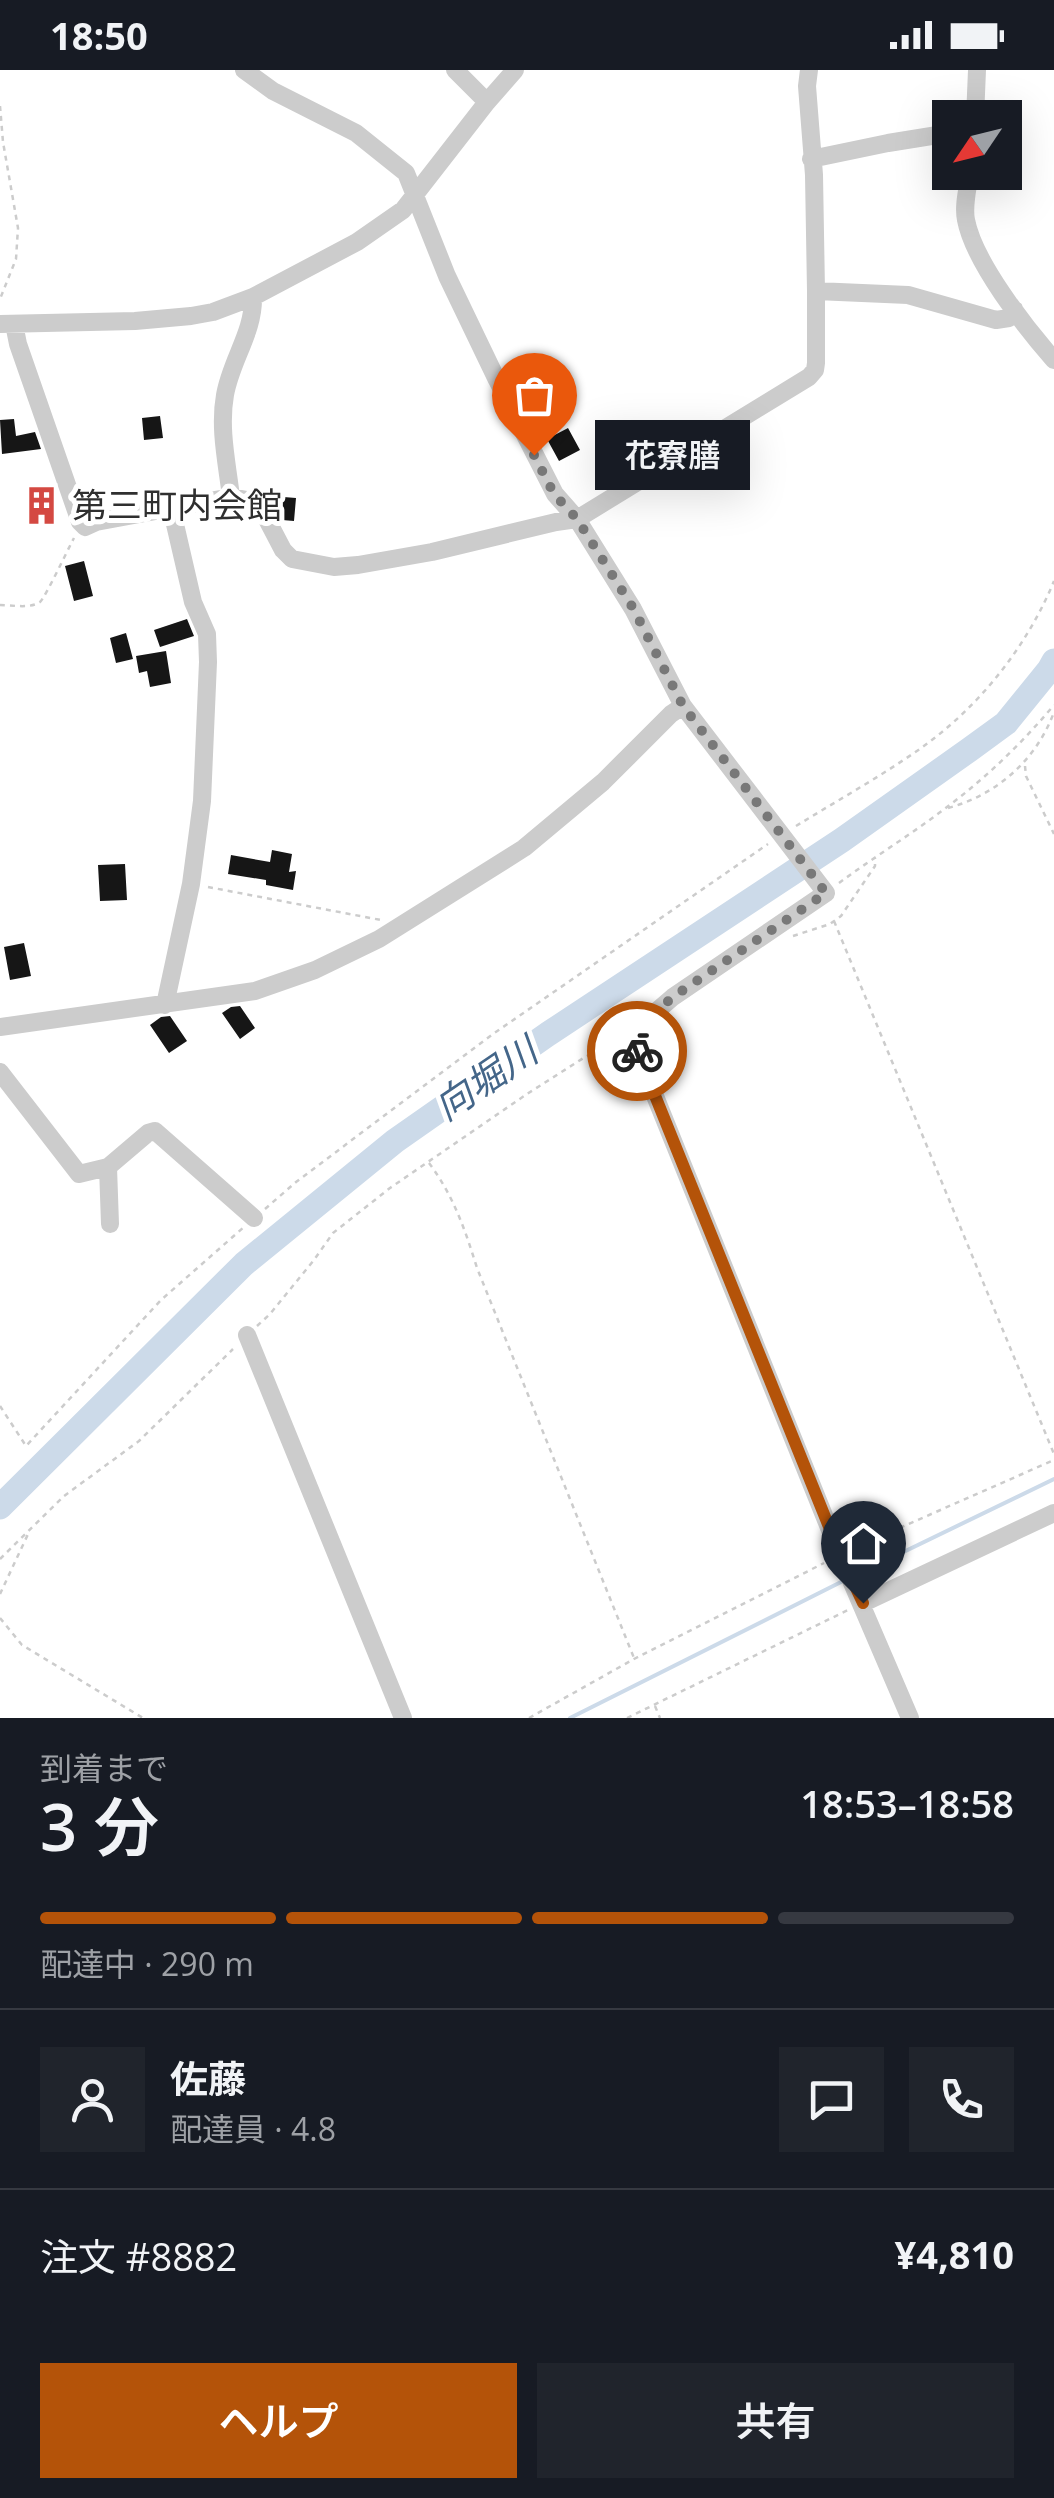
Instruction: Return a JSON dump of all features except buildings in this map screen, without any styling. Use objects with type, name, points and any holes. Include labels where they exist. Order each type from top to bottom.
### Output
[{"type":"street","points":[[244,70],[273,91],[356,133],[406,173],[447,276],[554,494],[577,519],[633,608],[683,706],[822,889],[673,997],[630,1034],[910,1718]]},
{"type":"street","points":[[455,70],[486,102]]},
{"type":"street","points":[[514,70],[403,210],[357,242],[253,297],[191,316],[7,324],[18,344],[85,527],[171,506],[231,497],[260,506],[283,550],[292,559],[334,566],[358,565],[432,552],[577,519],[809,377],[816,363],[809,70]]},
{"type":"street","points":[[976,100],[977,70]]},
{"type":"street","points":[[811,160],[932,137]]},
{"type":"street","points":[[968,190],[966,222],[981,259],[1054,360]]},
{"type":"street","points":[[816,290],[908,296],[996,320],[1009,318],[1014,308]]},
{"type":"street","points":[[231,497],[223,434],[225,393],[254,316],[253,297]]},
{"type":"street","points":[[166,1004],[191,884],[202,800],[208,675],[207,634],[192,602],[171,506]]},
{"type":"street","points":[[0,1027],[255,991],[315,970],[379,939],[524,848],[604,782],[683,706]]},
{"type":"street","points":[[0,1072],[78,1174],[108,1167],[155,1131],[254,1218]]},
{"type":"street","points":[[108,1167],[110,1224]]},
{"type":"street","points":[[247,1335],[403,1718]]},
{"type":"street","points":[[861,1600],[1054,1513]]},
{"type":"path","points":[[0,106],[18,228],[16,259],[0,299]]},
{"type":"path","points":[[0,605],[30,606],[40,602],[56,569],[85,527]]},
{"type":"path","points":[[0,1406],[26,1446],[160,1300],[296,1182],[493,1034],[918,751],[968,708],[1010,661],[1040,614],[1054,581]]},
{"type":"path","points":[[822,889],[946,808],[1005,758],[1054,705]]},
{"type":"path","points":[[946,808],[972,799],[1024,765],[1054,712]]},
{"type":"path","points":[[1024,765],[1054,834]]},
{"type":"path","points":[[191,884],[403,924]]},
{"type":"path","points":[[834,921],[1054,1454]]},
{"type":"path","points":[[0,1559],[64,1496],[139,1441],[270,1314],[333,1233],[527,1094],[630,1034]]},
{"type":"path","points":[[428,1162],[461,1216],[477,1268],[634,1659]]},
{"type":"path","points":[[529,1718],[634,1659],[1054,1460]]},
{"type":"path","points":[[0,1594],[30,1529]]},
{"type":"path","points":[[627,1718],[861,1600]]},
{"type":"path","points":[[0,1618],[22,1644],[144,1718]]},
{"type":"path","points":[[655,1704],[660,1718]]},
{"type":"waterway","name":"向堀川","points":[[0,1507],[244,1264],[395,1141],[969,750],[1006,723],[1054,661]]},
{"type":"waterway","points":[[856,1575],[1054,1479]]},
{"type":"waterway","points":[[570,1718],[843,1581]]},
{"type":"way so far","points":[[534,455],[554,494],[577,519],[633,608],[683,706],[826,893],[673,997],[630,1034],[637,1051]]},
{"type":"place","name":"花寮膳","points":[[534,455]]},
{"type":"place","name":"第三町内会館","points":[[42,506]]},
{"type":"route","points":[[637,1051],[863,1603]]}]
